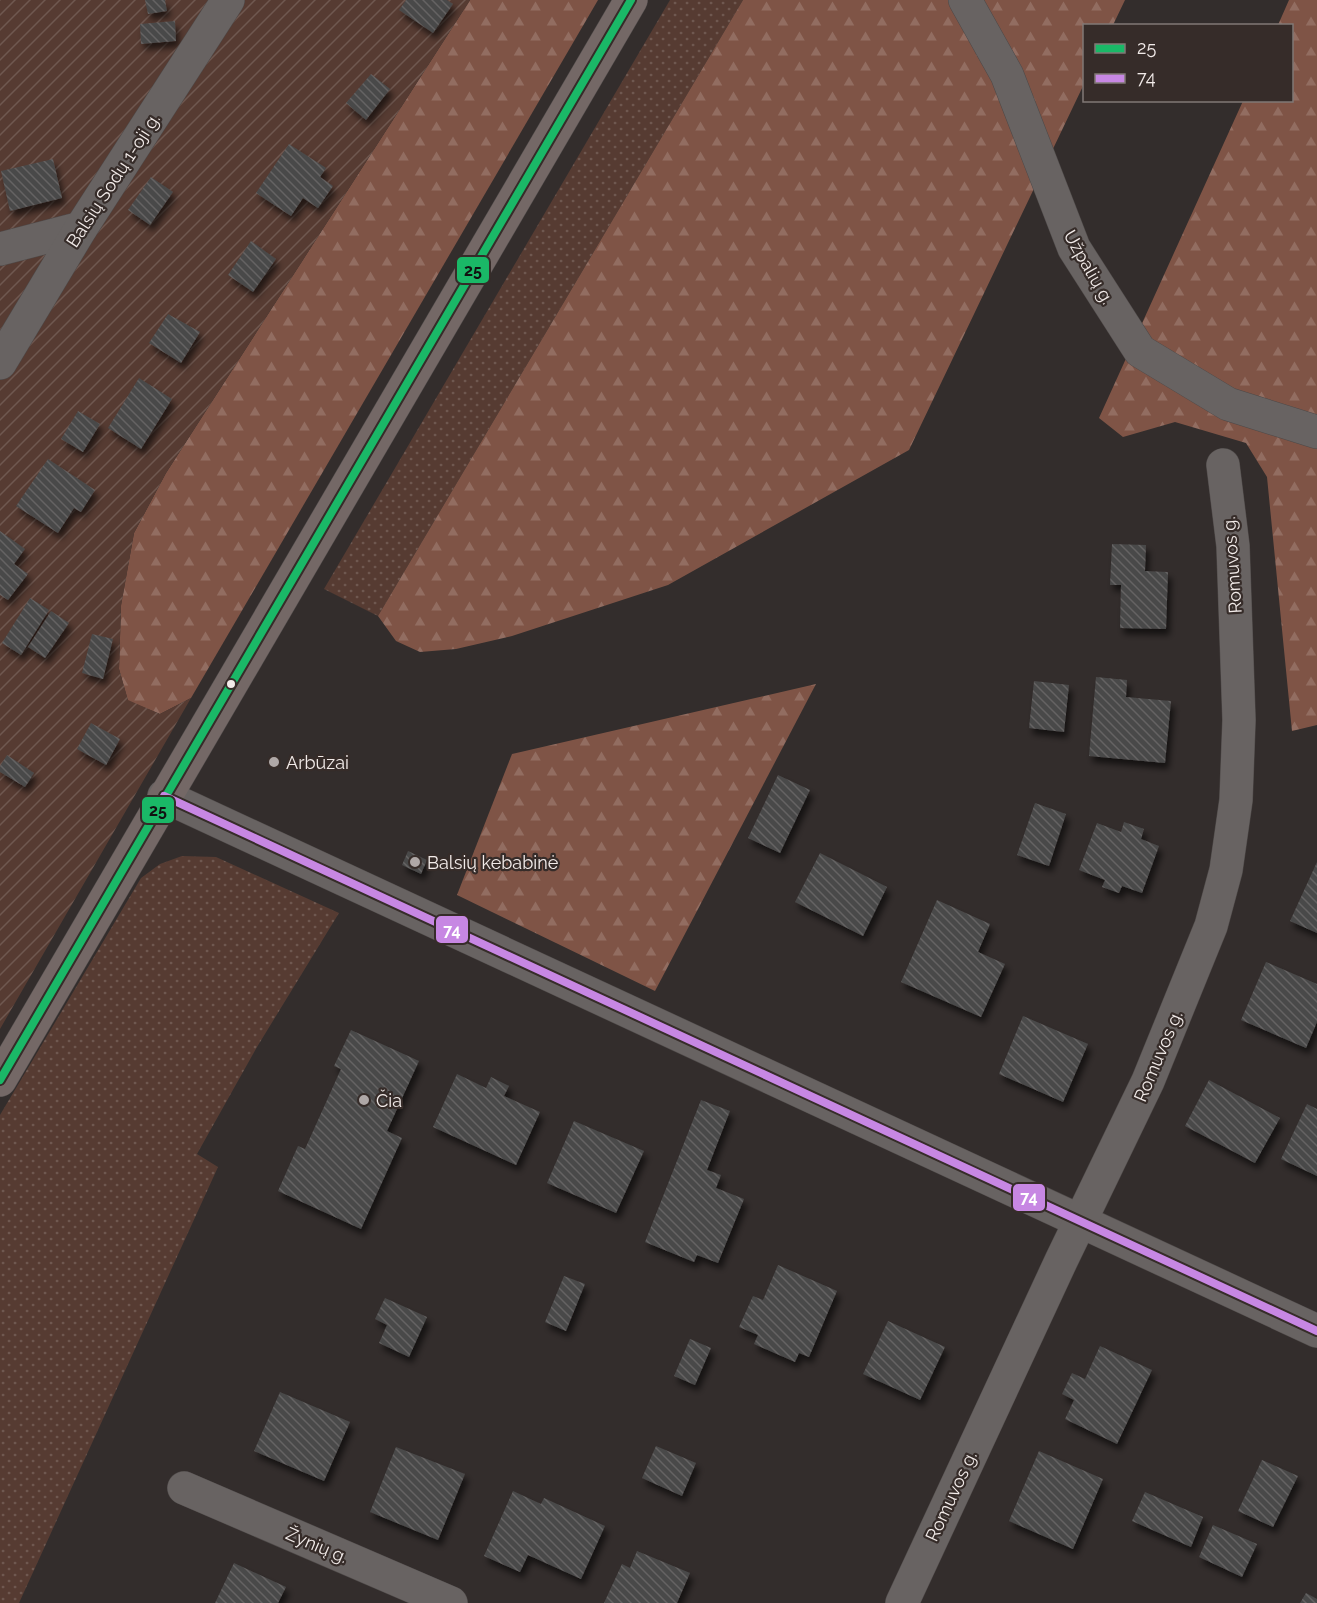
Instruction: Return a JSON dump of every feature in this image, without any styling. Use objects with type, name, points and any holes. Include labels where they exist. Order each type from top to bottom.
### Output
[{"type":"main road","points":[[0,1080],[631,0]]},
{"type":"street","name":"Balsių Sodų 1-oji g.","points":[[0,363],[81,228],[228,0]]},
{"type":"street","name":"Užpalių g.","points":[[965,0],[1007,75],[1074,248],[1140,351],[1228,404],[1317,432]]},
{"type":"street","points":[[0,249],[81,228]]},
{"type":"street","name":"Romuvos g.","points":[[902,1603],[1148,1081],[1211,927],[1226,870],[1236,800],[1239,720],[1233,546],[1223,465]]},
{"type":"street","points":[[164,796],[1317,1331]]},
{"type":"street","name":"Žynių g.","points":[[184,1488],[451,1603]]},
{"type":"shaded area","points":[[0,0],[470,0],[166,473],[134,533],[121,606],[119,669],[128,700],[160,714],[191,698],[0,1029]]},
{"type":"shaded area","points":[[670,0],[743,0],[378,616],[324,589]]},
{"type":"shaded area","points":[[182,856],[216,857],[339,913],[257,1047],[197,1154],[218,1167],[19,1603],[0,1603],[0,1115],[141,878],[160,864]]},
{"type":"green space","points":[[470,0],[598,0],[191,698],[160,714],[128,701],[119,669],[121,605],[134,533],[166,473]]},
{"type":"green space","points":[[743,0],[1125,0],[1113,24],[1083,24],[1083,86],[909,450],[668,585],[512,636],[456,649],[420,652],[396,641],[378,616]]},
{"type":"green space","points":[[1289,0],[1317,0],[1317,725],[1292,731],[1267,477],[1246,443],[1175,422],[1123,437],[1099,418],[1243,102],[1293,102],[1293,24],[1278,24]]},
{"type":"green space","points":[[816,684],[655,991],[457,895],[512,754]]},
{"type":"building","points":[[145,0],[165,0],[167,11],[148,14]]},
{"type":"building","points":[[406,0],[447,0],[453,4],[433,33],[399,10]]},
{"type":"building","points":[[175,21],[176,41],[141,44],[140,24]]},
{"type":"building","points":[[371,74],[390,89],[366,120],[346,103]]},
{"type":"building","points":[[289,144],[326,168],[320,177],[333,186],[318,208],[303,198],[291,216],[256,193]]},
{"type":"building","points":[[53,159],[62,198],[10,211],[1,171]]},
{"type":"building","points":[[151,177],[173,192],[150,225],[128,210]]},
{"type":"building","points":[[251,241],[276,259],[253,292],[228,275]]},
{"type":"building","points":[[168,314],[200,332],[181,363],[149,343]]},
{"type":"building","points":[[139,378],[172,399],[141,449],[108,428]]},
{"type":"building","points":[[78,411],[100,424],[83,452],[61,439]]},
{"type":"building","points":[[48,459],[95,490],[81,512],[74,508],[58,533],[16,506]]},
{"type":"building","points":[[0,531],[25,549],[14,564],[28,574],[8,600],[0,595]]},
{"type":"building","points":[[1112,544],[1146,545],[1145,571],[1168,572],[1166,629],[1120,628],[1121,585],[1110,585]]},
{"type":"building","points":[[30,598],[49,610],[21,655],[2,643]]},
{"type":"building","points":[[51,611],[69,623],[45,658],[28,647]]},
{"type":"building","points":[[92,634],[113,639],[103,679],[82,673]]},
{"type":"building","points":[[1096,677],[1127,680],[1126,697],[1171,701],[1165,763],[1089,756]]},
{"type":"building","points":[[1034,681],[1069,685],[1064,732],[1029,728]]},
{"type":"building","points":[[91,723],[120,739],[106,765],[77,749]]},
{"type":"building","points":[[7,755],[34,773],[25,787],[0,772],[0,766]]},
{"type":"building","points":[[778,775],[810,790],[780,853],[748,838]]},
{"type":"building","points":[[1035,803],[1066,814],[1049,866],[1017,855]]},
{"type":"building","points":[[1124,822],[1144,829],[1141,839],[1159,846],[1142,893],[1122,886],[1119,893],[1102,887],[1105,880],[1079,870],[1097,823],[1121,832]]},
{"type":"building","name":"Balsių kebabinė","points":[[408,851],[427,860],[421,874],[402,865]]},
{"type":"building","points":[[820,853],[887,887],[863,936],[795,902]]},
{"type":"building","points":[[1317,862],[1317,933],[1290,921]]},
{"type":"building","points":[[937,900],[990,924],[978,952],[1005,964],[981,1017],[901,982]]},
{"type":"building","points":[[1266,962],[1317,984],[1317,1022],[1306,1048],[1241,1020]]},
{"type":"building","points":[[1023,1016],[1088,1044],[1063,1102],[999,1074]]},
{"type":"building","name":"Čia","points":[[351,1030],[419,1061],[387,1131],[402,1138],[361,1229],[278,1191],[298,1146],[305,1149],[341,1069],[334,1066]]},
{"type":"building","points":[[457,1074],[486,1088],[491,1077],[509,1086],[504,1096],[540,1112],[516,1165],[433,1127]]},
{"type":"building","points":[[1209,1080],[1280,1118],[1255,1163],[1185,1126]]},
{"type":"building","points":[[701,1100],[730,1111],[707,1170],[721,1175],[716,1188],[744,1199],[718,1263],[697,1255],[694,1262],[645,1242]]},
{"type":"building","points":[[1307,1104],[1317,1109],[1317,1176],[1281,1159]]},
{"type":"building","points":[[574,1121],[644,1151],[616,1213],[547,1183]]},
{"type":"building","points":[[778,1265],[837,1291],[809,1357],[799,1353],[795,1362],[754,1344],[758,1335],[739,1327],[753,1296],[763,1300]]},
{"type":"building","points":[[564,1276],[585,1284],[566,1331],[545,1322]]},
{"type":"building","points":[[385,1298],[427,1317],[409,1357],[379,1343],[387,1325],[375,1319]]},
{"type":"building","points":[[888,1321],[945,1347],[920,1400],[863,1374]]},
{"type":"building","points":[[690,1339],[711,1348],[695,1385],[674,1376]]},
{"type":"building","points":[[1100,1346],[1152,1370],[1117,1444],[1065,1419],[1074,1400],[1062,1394],[1072,1373],[1085,1379]]},
{"type":"building","points":[[280,1392],[350,1422],[324,1481],[254,1451]]},
{"type":"building","points":[[656,1446],[696,1463],[682,1496],[642,1478]]},
{"type":"building","points":[[396,1447],[465,1474],[438,1540],[370,1512]]},
{"type":"building","points":[[1039,1451],[1103,1479],[1073,1549],[1009,1521]]},
{"type":"building","points":[[1262,1460],[1298,1476],[1273,1527],[1238,1511]]},
{"type":"building","points":[[513,1491],[541,1504],[544,1498],[605,1526],[581,1579],[528,1555],[520,1572],[484,1556]]},
{"type":"building","points":[[1145,1492],[1203,1517],[1191,1547],[1132,1521]]},
{"type":"building","points":[[1213,1525],[1257,1544],[1242,1577],[1199,1557]]},
{"type":"building","points":[[637,1551],[690,1573],[677,1603],[604,1603],[622,1564],[630,1568]]},
{"type":"building","points":[[234,1563],[286,1587],[278,1603],[215,1603]]},
{"type":"building","points":[[1306,1593],[1317,1599],[1317,1603],[1300,1603]]},
{"type":"transit line","name":"25","points":[[0,1080],[631,0]]},
{"type":"transit line","name":"74","points":[[164,796],[1317,1331]]},
{"type":"place","name":"Arbūzai","points":[[274,762]]},
{"type":"place","name":"Balsių kebabinė","points":[[415,862]]},
{"type":"place","name":"Čia","points":[[364,1100]]}]
